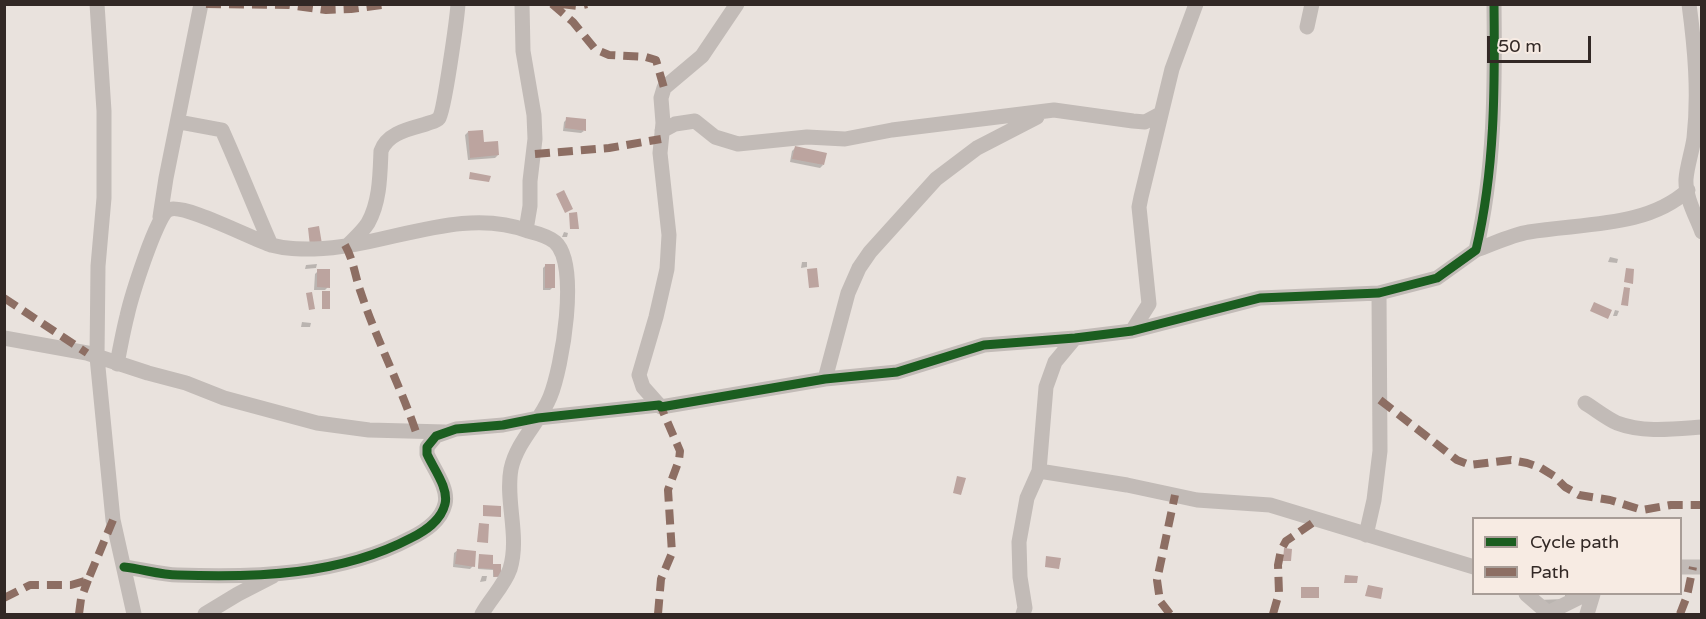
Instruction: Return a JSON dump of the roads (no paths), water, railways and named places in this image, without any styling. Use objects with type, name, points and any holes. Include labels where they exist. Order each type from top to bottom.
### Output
[{"type":"street","points":[[97,4],[104,122],[104,198],[98,266],[97,357],[112,520],[134,615]]},
{"type":"street","points":[[348,244],[367,225],[374,211],[383,145],[397,134],[435,121],[441,115],[447,72],[455,40],[458,4]]},
{"type":"street","points":[[522,4],[523,51],[534,115],[535,138],[526,230]]},
{"type":"street","points":[[659,405],[643,387],[639,375],[654,326],[667,269],[669,235],[660,153],[663,123],[661,98],[664,88],[702,56],[737,4]]},
{"type":"street","points":[[1132,331],[1149,304],[1139,207],[1172,69],[1196,4]]},
{"type":"street","points":[[1307,27],[1312,4]]},
{"type":"street","points":[[1476,250],[1486,209],[1493,127],[1494,4]]},
{"type":"street","points":[[1689,4],[1696,59],[1695,167],[1686,179],[1701,232]]},
{"type":"street","points":[[117,364],[127,316],[160,218],[179,122],[197,5]]},
{"type":"street","points":[[662,131],[675,124],[694,122],[715,137],[738,144],[807,137],[845,139],[892,130],[1054,110],[1139,122],[1152,120],[1160,114]]},
{"type":"street","points":[[825,379],[848,293],[859,268],[884,235],[936,179],[977,148],[1054,110]]},
{"type":"street","points":[[179,122],[222,130],[240,168],[251,202],[270,245]]},
{"type":"street","points":[[4,338],[87,353],[117,364],[186,383],[224,398],[317,423],[369,430],[446,432],[538,418],[659,405],[661,407],[825,379],[897,372],[984,345],[1132,331],[1260,298],[1379,293],[1437,278],[1476,250],[1527,232],[1622,219],[1659,210],[1675,202],[1688,190]]},
{"type":"street","points":[[160,218],[165,211],[174,207],[191,211],[270,245],[288,249],[318,249],[468,223],[502,225],[526,230],[554,242],[561,251],[566,287],[567,315],[559,369],[549,399],[524,440],[511,468],[514,545],[509,570],[482,615]]},
{"type":"street","points":[[1366,535],[1374,500],[1380,451],[1379,293]]},
{"type":"street","points":[[1023,615],[1025,608],[1020,577],[1019,542],[1027,498],[1039,471],[1046,387],[1055,362],[1075,338]]},
{"type":"street","points":[[1585,403],[1617,423],[1658,430],[1701,428]]},
{"type":"street","points":[[124,567],[175,575],[278,574],[367,558],[422,532],[439,518],[446,495],[427,454],[427,447],[436,436],[446,432]]},
{"type":"street","points":[[1039,471],[1127,485],[1197,500],[1270,505],[1472,567]]},
{"type":"street","points":[[1682,567],[1701,567]]},
{"type":"street","points":[[205,615],[238,594],[278,574]]},
{"type":"street","points":[[1527,595],[1548,614],[1584,595]]},
{"type":"street","points":[[1587,615],[1593,595]]}]
